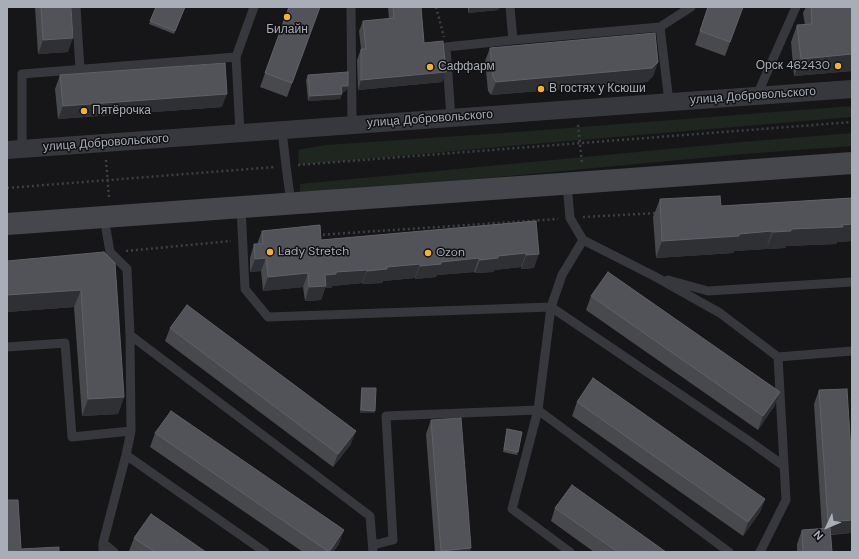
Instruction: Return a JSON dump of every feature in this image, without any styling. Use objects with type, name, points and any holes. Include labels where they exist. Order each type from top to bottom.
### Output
[{"type":"main road","points":[[7,224],[852,163]]},
{"type":"street","name":"улица Добровольского","points":[[15,150],[852,88]]},
{"type":"lane","points":[[76,7],[80,70]]},
{"type":"lane","points":[[240,133],[236,57],[254,7]]},
{"type":"lane","points":[[351,7],[352,125]]},
{"type":"lane","points":[[510,7],[514,40]]},
{"type":"lane","points":[[450,118],[446,47],[660,28],[691,7]]},
{"type":"lane","points":[[757,95],[796,7]]},
{"type":"lane","points":[[660,28],[669,102]]},
{"type":"lane","points":[[15,150],[22,74],[236,57]]},
{"type":"lane","points":[[282,130],[292,204]]},
{"type":"lane","points":[[575,183],[570,218],[582,240],[654,276],[720,313],[778,357],[852,351]]},
{"type":"lane","points":[[241,207],[245,289],[268,317],[551,307],[784,466]]},
{"type":"lane","points":[[107,217],[110,252],[126,269],[130,335],[131,431],[103,548],[114,552]]},
{"type":"lane","points":[[570,552],[512,509],[538,410],[551,307],[562,275],[582,240]]},
{"type":"lane","points":[[654,276],[708,291],[852,282]]},
{"type":"lane","points":[[130,335],[370,516],[373,548],[393,540],[386,416],[538,410],[729,552]]},
{"type":"lane","points":[[7,347],[65,343],[72,437],[131,431]]},
{"type":"lane","points":[[760,552],[786,500],[778,357]]},
{"type":"lane","points":[[126,454],[265,552]]},
{"type":"path","points":[[436,7],[446,47]]},
{"type":"path","points":[[575,183],[580,144],[577,109]]},
{"type":"path","points":[[7,188],[852,122]]},
{"type":"path","points":[[105,143],[108,180],[107,217]]},
{"type":"path","points":[[313,235],[664,212]]},
{"type":"path","points":[[110,252],[243,240]]},
{"type":"shaded area","points":[[852,106],[852,117],[299,165],[298,150],[326,145]]},
{"type":"shaded area","points":[[852,133],[852,146],[744,154],[300,197],[300,184]]},
{"type":"building","points":[[41,7],[71,7],[73,38],[43,40]]},
{"type":"building","points":[[156,7],[185,7],[175,31],[150,21]]},
{"type":"building","points":[[289,7],[320,7],[292,83],[265,73]]},
{"type":"building","points":[[393,7],[421,7],[424,43],[443,41],[446,72],[361,80],[361,49],[366,49],[363,21],[394,18]]},
{"type":"building","points":[[708,7],[743,7],[730,42],[700,31]]},
{"type":"building","points":[[811,7],[852,7],[852,54],[801,59],[797,25],[812,24]]},
{"type":"building","points":[[655,33],[658,62],[652,68],[496,82],[493,77],[490,48]]},
{"type":"building","points":[[225,63],[227,94],[63,106],[60,75]]},
{"type":"building","points":[[348,72],[348,86],[341,86],[342,94],[310,96],[308,75]]},
{"type":"building","points":[[720,196],[721,206],[852,198],[852,224],[842,225],[843,227],[791,229],[791,231],[739,234],[739,236],[662,241],[660,199]]},
{"type":"building","points":[[536,221],[539,254],[526,255],[526,253],[498,256],[498,258],[480,260],[479,258],[441,262],[441,264],[420,266],[420,264],[387,267],[387,269],[367,271],[336,272],[336,274],[325,275],[326,286],[309,287],[308,273],[268,277],[266,258],[255,259],[254,244],[263,244],[262,231],[320,225],[321,240]]},
{"type":"building","points":[[104,252],[115,263],[124,397],[88,399],[81,290],[7,295],[7,261]]},
{"type":"building","points":[[608,272],[780,392],[763,416],[591,296]]},
{"type":"building","points":[[187,305],[356,431],[338,454],[170,328]]},
{"type":"building","points":[[593,378],[765,499],[748,522],[577,402]]},
{"type":"building","points":[[362,388],[376,388],[375,411],[361,410]]},
{"type":"building","points":[[847,389],[852,468],[852,520],[828,522],[819,390]]},
{"type":"building","points":[[171,411],[344,530],[329,552],[155,433]]},
{"type":"building","points":[[461,418],[471,548],[441,551],[431,420]]},
{"type":"building","points":[[507,429],[522,432],[518,452],[504,449]]},
{"type":"building","points":[[572,485],[666,552],[618,552],[555,508]]},
{"type":"building","points":[[7,500],[18,500],[21,549],[59,547],[59,552],[7,552]]},
{"type":"building","points":[[151,514],[206,552],[155,552],[134,538]]},
{"type":"building","points":[[830,528],[832,552],[803,552],[802,530]]},
{"type":"place","name":"Билайн","points":[[287,17]]},
{"type":"place","name":"Орск 462430","points":[[838,66]]},
{"type":"place","name":"Саффарм","points":[[430,67]]},
{"type":"place","name":"В гостях у Ксюши","points":[[541,89]]},
{"type":"place","name":"Пятёрочка","points":[[84,111]]},
{"type":"place","name":"Lady Stretch","points":[[270,252]]},
{"type":"place","name":"Ozon","points":[[428,253]]}]
